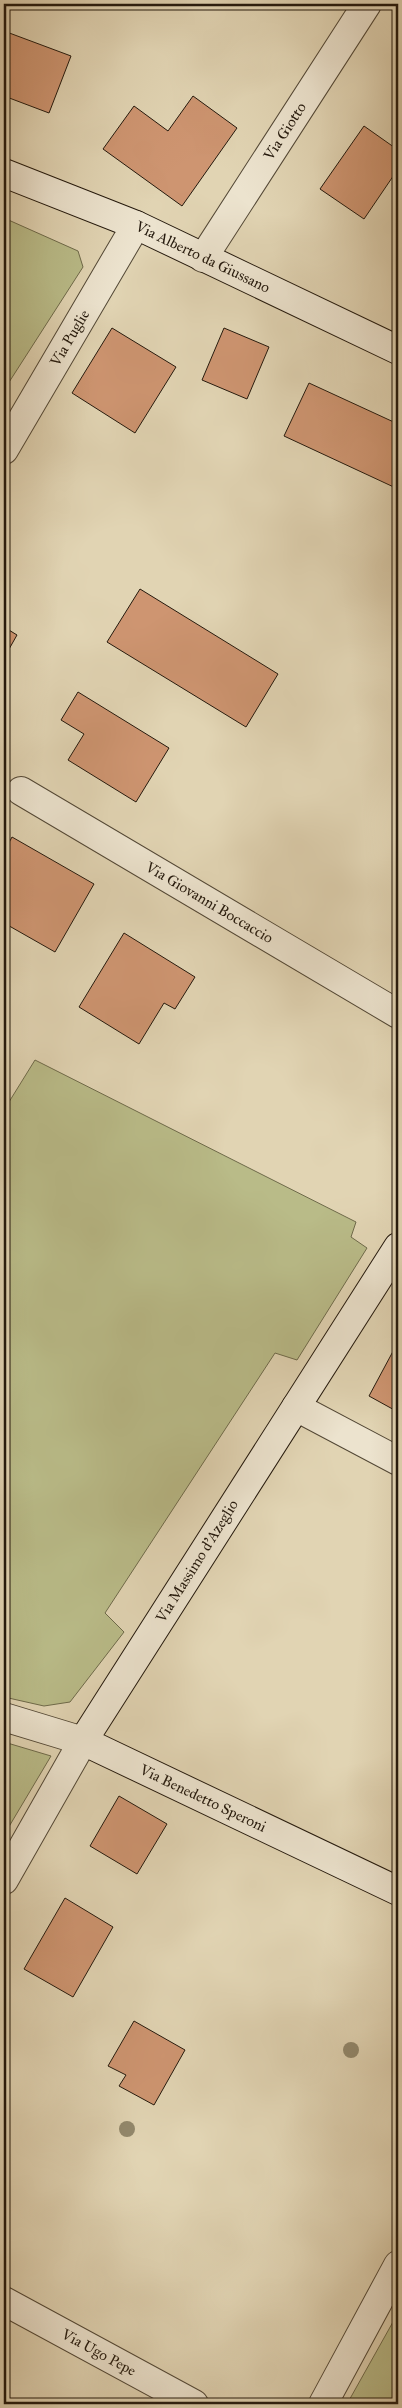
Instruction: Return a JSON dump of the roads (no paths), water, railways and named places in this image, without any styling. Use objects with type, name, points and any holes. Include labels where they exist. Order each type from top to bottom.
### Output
[{"type":"street","name":"Via Giotto","points":[[203,258],[367,4]]},
{"type":"street","name":"Via Alberto da Giussano","points":[[4,173],[136,225],[398,350]]},
{"type":"street","name":"Via Puglie","points":[[4,450],[136,225]]},
{"type":"street","name":"Via Giovanni Boccaccio","points":[[21,791],[398,1014]]},
{"type":"street","name":"Via Massimo d'Azeglio","points":[[4,1880],[83,1741],[398,1247]]},
{"type":"street","points":[[296,1406],[398,1461]]},
{"type":"street","name":"Via Benedetto Speroni","points":[[4,1717],[83,1741],[398,1892]]},
{"type":"street","points":[[323,2404],[398,2265]]},
{"type":"street","name":"Via Ugo Pepe","points":[[4,2301],[194,2404]]}]
